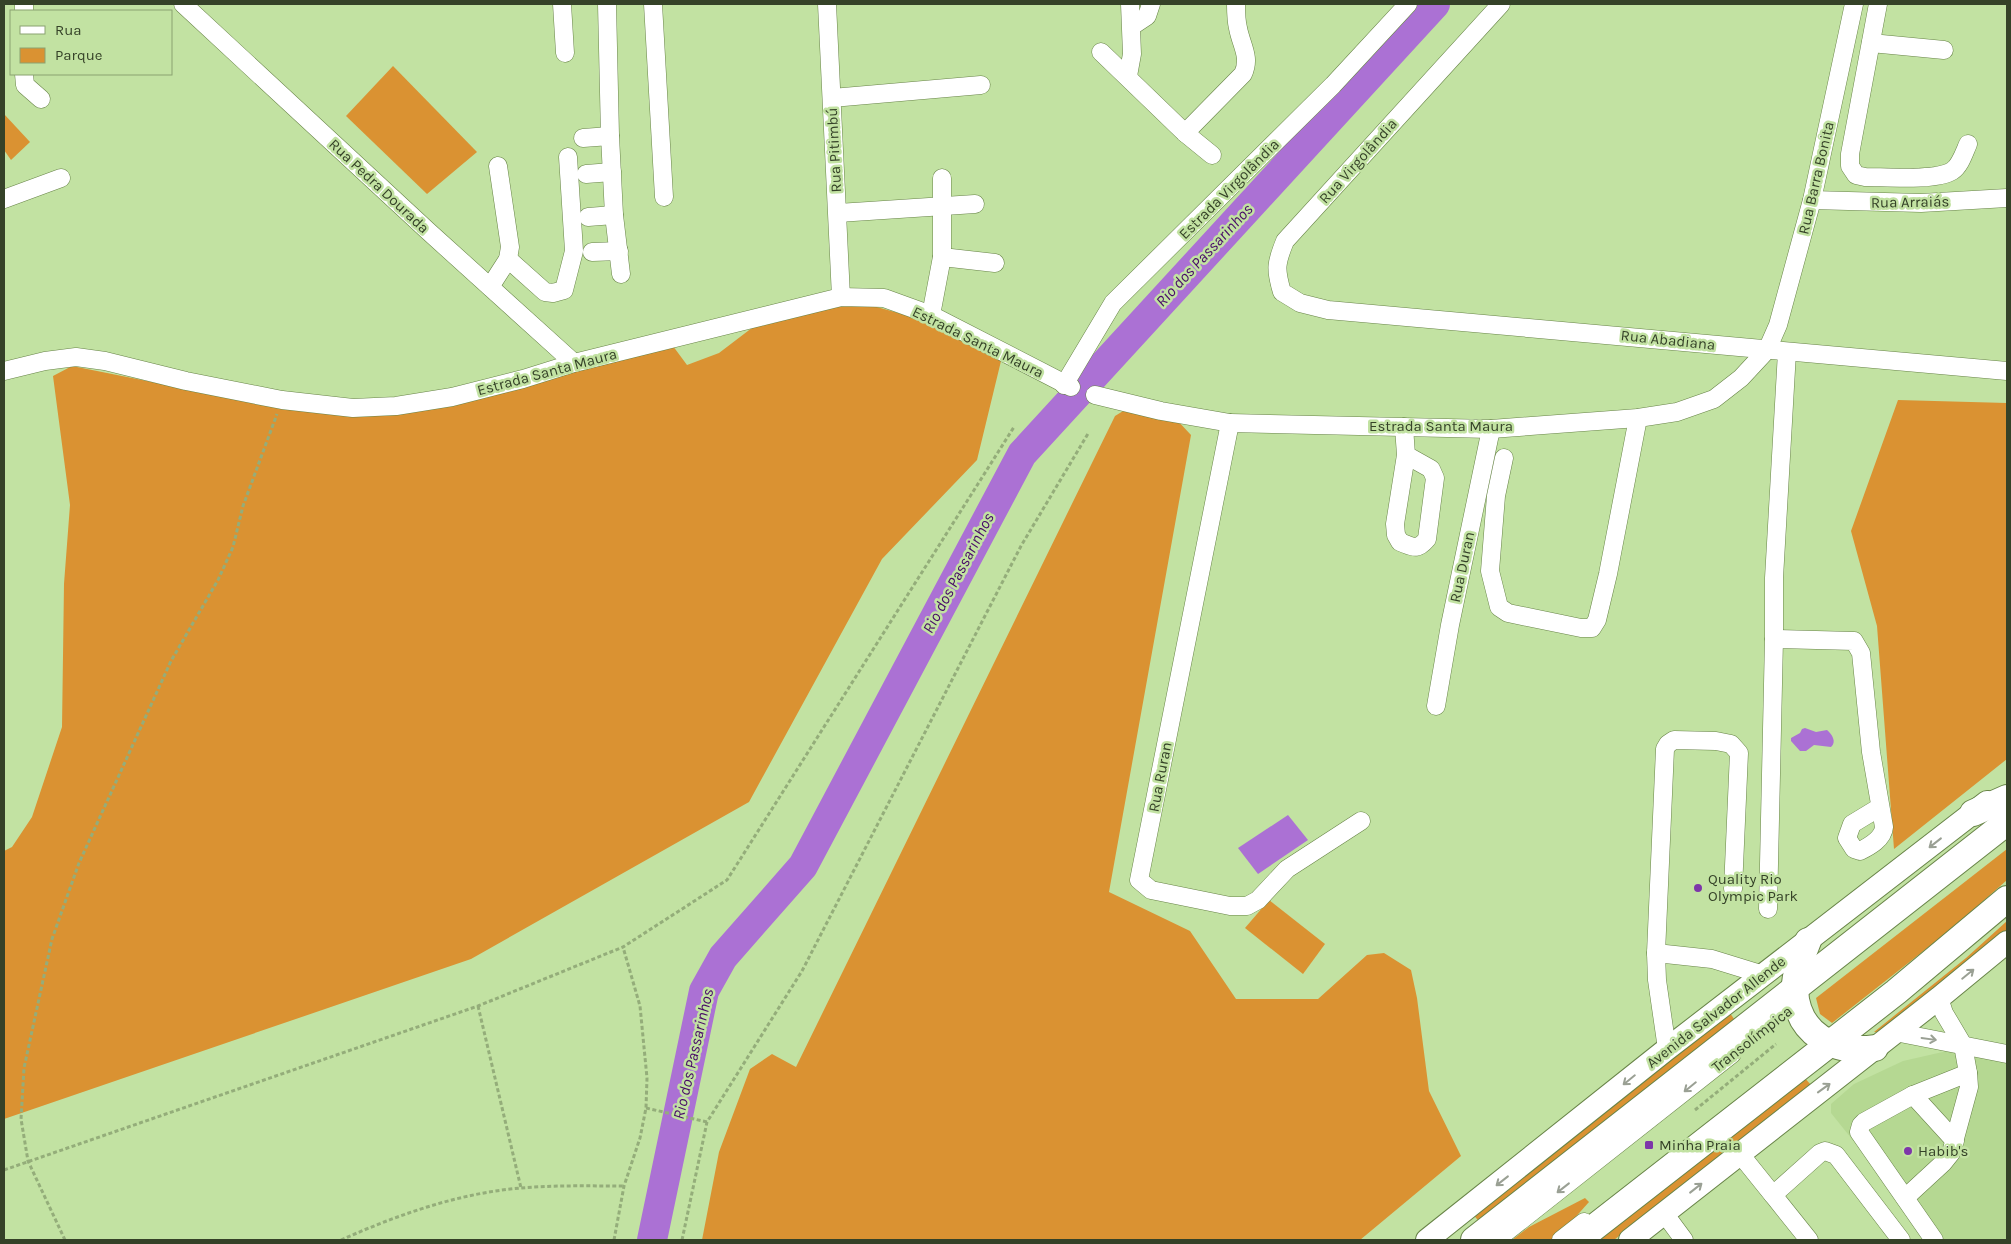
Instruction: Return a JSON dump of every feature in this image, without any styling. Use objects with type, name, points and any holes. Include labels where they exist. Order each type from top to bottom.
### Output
[{"type":"highway","points":[[1973,813],[2007,798]]},
{"type":"highway","name":"Avenida Salvador Allende","points":[[1474,1240],[1796,996],[2007,822]]},
{"type":"highway","points":[[1578,1240],[1824,1040],[1896,992],[2007,899]]},
{"type":"highway","points":[[1808,941],[1799,965],[1796,996],[1800,1015],[1806,1026],[1824,1040],[1850,1049],[1863,1050],[1885,1040]]},
{"type":"main road","name":"Avenida Salvador Allende","points":[[1427,1240],[1667,1049],[2007,786]]},
{"type":"main road","points":[[1630,1240],[1939,998],[2007,942]]},
{"type":"street","name":"Rua Pedra Dourada","points":[[185,4],[297,110],[574,363]]},
{"type":"street","points":[[562,4],[565,53]]},
{"type":"street","points":[[607,4],[614,215],[621,274]]},
{"type":"street","points":[[653,4],[664,197]]},
{"type":"street","name":"Rua Pitimbú","points":[[827,4],[841,297]]},
{"type":"street","points":[[1128,76],[1132,54],[1130,4]]},
{"type":"street","points":[[1132,26],[1147,16],[1151,4]]},
{"type":"street","points":[[1185,133],[1243,74],[1247,66],[1247,58],[1238,28],[1236,4]]},
{"type":"street","name":"Estrada Virgolândia","points":[[1068,386],[1113,303],[1333,85],[1408,4]]},
{"type":"street","name":"Rua Virgolândia","points":[[1328,310],[1300,303],[1282,292],[1278,277],[1277,260],[1285,241],[1502,4]]},
{"type":"street","name":"Rua Barra Bonita","points":[[1767,350],[1778,325],[1812,200],[1854,4]]},
{"type":"street","points":[[1878,4],[1850,154],[1850,166],[1856,175],[1865,177],[1940,176],[1954,170],[1968,144]]},
{"type":"street","points":[[1870,43],[1944,50]]},
{"type":"street","points":[[1101,52],[1185,133],[1212,155]]},
{"type":"street","points":[[24,75],[25,85],[41,99]]},
{"type":"street","points":[[832,98],[980,85]]},
{"type":"street","points":[[583,138],[610,136]]},
{"type":"street","points":[[508,259],[545,292],[553,293],[564,290],[574,251],[568,157]]},
{"type":"street","points":[[490,287],[508,259],[510,247],[498,166]]},
{"type":"street","points":[[586,174],[612,172]]},
{"type":"street","points":[[4,199],[61,178]]},
{"type":"street","points":[[931,315],[942,257],[942,178]]},
{"type":"street","name":"Rua Arraiás","points":[[1812,200],[1921,203],[2007,198]]},
{"type":"street","points":[[838,213],[975,204]]},
{"type":"street","points":[[588,217],[614,215]]},
{"type":"street","points":[[592,252],[619,251]]},
{"type":"street","points":[[942,257],[995,263]]},
{"type":"street","name":"Estrada Santa Maura","points":[[4,371],[45,361],[76,357],[105,361],[186,382],[282,400],[353,408],[396,406],[452,397],[524,379],[574,363],[841,297],[884,298],[931,315],[1068,386]]},
{"type":"street","name":"Rua Abadiana","points":[[1328,310],[2007,371]]},
{"type":"street","name":"Estrada Santa Maura","points":[[1095,395],[1161,411],[1230,423],[1491,429],[1638,418],[1678,412],[1714,399],[1741,378],[1767,350]]},
{"type":"street","points":[[1768,909],[1774,578],[1787,352]]},
{"type":"street","points":[[1504,458],[1496,496],[1490,571],[1499,607],[1508,613],[1582,628],[1592,628],[1597,620],[1609,566],[1638,418]]},
{"type":"street","name":"Rua Ruran","points":[[1230,423],[1139,880],[1151,890],[1230,906],[1247,906],[1258,900],[1287,869],[1361,821]]},
{"type":"street","points":[[1404,427],[1406,455]]},
{"type":"street","name":"Rua Duran","points":[[1436,706],[1450,625],[1491,429]]},
{"type":"street","points":[[1774,639],[1854,641],[1858,646],[1861,653],[1871,752],[1880,807]]},
{"type":"street","points":[[1667,1049],[1657,980],[1656,953],[1665,749],[1674,740],[1716,741],[1731,744],[1739,753],[1733,889]]},
{"type":"street","name":"Transolímpica","points":[[1496,1240],[1796,996],[2007,836]]},
{"type":"street","points":[[1561,1240],[1824,1040],[2007,886]]},
{"type":"street","points":[[1656,953],[1712,959],[1764,974]]},
{"type":"street","points":[[1905,1198],[1943,1163],[1951,1153],[1969,1087],[1962,1045],[1944,1013],[1939,998]]},
{"type":"street","points":[[1885,1040],[1962,1045],[2007,1054]]},
{"type":"street","points":[[1934,1240],[1859,1132],[1859,1128],[1864,1122],[1913,1095],[1968,1073]]},
{"type":"street","points":[[1913,1095],[1955,1141]]},
{"type":"street","points":[[1773,1195],[1820,1153],[1830,1152],[1836,1155],[1902,1240]]},
{"type":"street","points":[[1740,1154],[1809,1240]]},
{"type":"street","points":[[1664,1213],[1684,1240]]},
{"type":"path","points":[[65,1240],[28,1161],[21,1119],[24,1068],[52,939],[79,863],[171,661],[218,580],[233,547],[243,506],[282,400]]},
{"type":"path","points":[[4,1170],[478,1006],[623,947],[727,880],[1014,427]]},
{"type":"path","points":[[682,1240],[707,1122],[802,971],[1021,546],[1089,432]]},
{"type":"path","points":[[614,1240],[624,1186],[640,1138],[646,1108],[647,1078],[640,1006],[623,947]]},
{"type":"path","points":[[478,1006],[521,1188]]},
{"type":"path","points":[[1695,1110],[1776,1044]]},
{"type":"path","points":[[646,1108],[707,1122]]},
{"type":"path","points":[[341,1240],[373,1226],[466,1196],[521,1188],[624,1186]]},
{"type":"shaded area","points":[[1805,728],[1816,732],[1827,730],[1833,738],[1833,745],[1831,747],[1814,745],[1806,751],[1800,751],[1791,741],[1791,738]]},
{"type":"shaded area","points":[[1288,815],[1308,840],[1258,874],[1238,848]]},
{"type":"shaded area","points":[[1947,1051],[2007,1058],[2007,1240],[1933,1240],[1831,1113],[1831,1104],[1854,1084],[1903,1061]]},
{"type":"green space","points":[[393,66],[477,152],[427,194],[346,116]]},
{"type":"green space","points":[[4,114],[30,142],[11,160],[4,150]]},
{"type":"green space","points":[[841,297],[927,321],[1001,361],[977,460],[882,559],[749,802],[471,959],[4,1119],[4,851],[12,847],[32,817],[62,727],[64,584],[70,505],[53,376],[72,366],[222,396],[368,415],[670,342],[687,365],[719,353],[769,315]]},
{"type":"green space","points":[[1898,400],[2007,403],[2007,759],[1894,849],[1877,626],[1851,531]]},
{"type":"green space","points":[[1128,408],[1176,419],[1191,435],[1109,892],[1190,931],[1236,999],[1318,999],[1367,955],[1384,953],[1411,970],[1417,998],[1429,1091],[1461,1156],[1360,1240],[702,1240],[719,1152],[750,1069],[772,1054],[796,1067],[1115,416]]},
{"type":"green space","points":[[2007,849],[2007,880],[1954,927],[1832,1023],[1820,1014],[1816,998]]},
{"type":"green space","points":[[1269,900],[1325,944],[1303,974],[1245,928]]},
{"type":"green space","points":[[2007,921],[2007,935],[1883,1033],[1874,1032],[1966,958]]},
{"type":"green space","points":[[1730,1013],[1736,1022],[1481,1224],[1472,1213]]},
{"type":"green space","points":[[1803,1076],[1811,1085],[1614,1240],[1595,1240]]},
{"type":"green space","points":[[1585,1198],[1589,1202],[1555,1240],[1512,1240],[1529,1227]]},
{"type":"waterway","name":"Rio dos Passarinhos","points":[[652,1240],[704,991],[723,957],[803,866],[1022,454],[1435,4]]},
{"type":"place","name":"Quality Rio Olympic Park","points":[[1698,888]]},
{"type":"place","name":"Minha Praia","points":[[1649,1145]]},
{"type":"place","name":"Habib's","points":[[1908,1151]]}]
